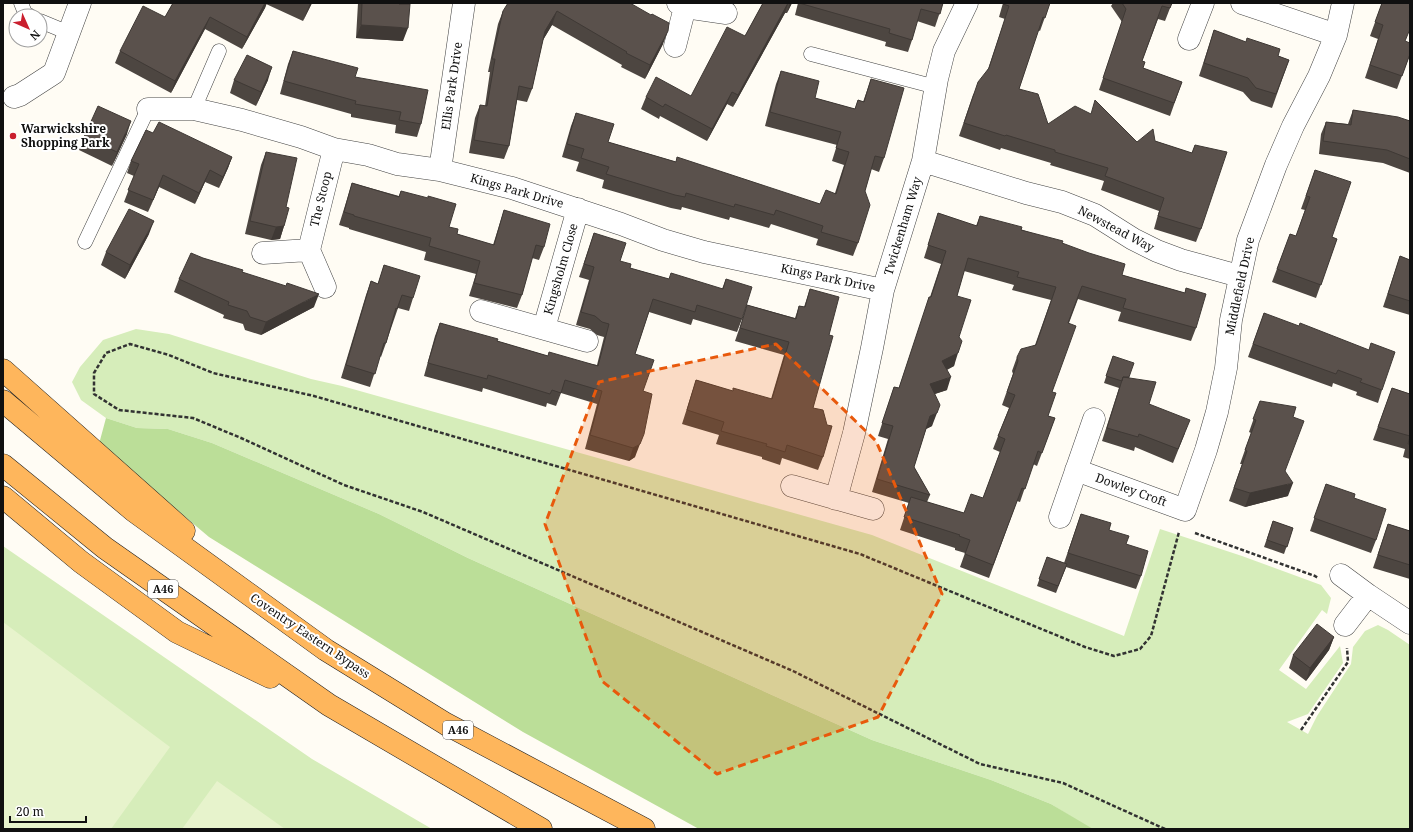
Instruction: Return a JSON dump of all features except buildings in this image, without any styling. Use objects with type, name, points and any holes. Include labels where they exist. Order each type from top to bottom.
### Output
[{"type":"highway","points":[[3,370],[280,617]]},
{"type":"highway","name":"Coventry Eastern Bypass","points":[[3,402],[134,510],[326,650],[446,724],[644,829]]},
{"type":"highway","name":"A46","points":[[3,465],[105,548],[329,705],[541,829]]},
{"type":"highway","points":[[3,497],[81,562],[177,632],[329,705]]},
{"type":"street","points":[[8,96],[20,95],[54,73],[80,3]]},
{"type":"street","name":"Ellis Park Drive","points":[[440,170],[464,3]]},
{"type":"street","name":"Twickenham Way","points":[[836,499],[854,433],[883,290],[923,160],[944,51],[967,3]]},
{"type":"street","points":[[1189,38],[1202,3]]},
{"type":"street","points":[[1242,3],[1336,35]]},
{"type":"street","name":"Middlefield Drive","points":[[1185,510],[1206,450],[1217,412],[1226,368],[1231,320],[1248,240],[1276,165],[1293,126],[1319,76],[1336,35],[1343,3]]},
{"type":"street","points":[[675,46],[681,5],[726,13]]},
{"type":"street","name":"Kings Park Drive","points":[[148,109],[194,109],[242,120],[301,137],[334,149],[368,155],[397,164],[440,170],[512,188],[578,209],[663,240],[704,252],[883,290]]},
{"type":"street","name":"The Stoop","points":[[309,250],[334,149]]},
{"type":"street","name":"Newstead Way","points":[[923,160],[1026,193],[1062,202],[1095,215],[1133,239],[1157,251],[1181,260],[1240,276]]},
{"type":"street","name":"Kingsholm Close","points":[[544,328],[578,209]]},
{"type":"street","points":[[263,254],[309,250],[325,287]]},
{"type":"street","name":"Kingsholm Close","points":[[481,311],[587,341]]},
{"type":"street","points":[[1060,517],[1094,419]]},
{"type":"street","name":"Dowley Croft","points":[[1076,470],[1185,510]]},
{"type":"street","points":[[792,486],[873,509]]},
{"type":"street","points":[[1341,576],[1410,623]]},
{"type":"street","points":[[1345,625],[1368,595]]},
{"type":"lane","points":[[48,24],[69,33]]},
{"type":"lane","points":[[194,109],[219,51]]},
{"type":"lane","points":[[810,54],[936,87]]},
{"type":"lane","points":[[85,242],[148,109]]},
{"type":"path","points":[[1165,829],[1063,783],[980,764],[793,671],[423,512],[344,485],[193,418],[119,410],[94,394],[94,373],[106,353],[130,344],[169,355],[213,372],[314,396],[860,554],[1085,648],[1114,656],[1140,649],[1151,636],[1185,510]]},
{"type":"path","points":[[1185,510],[1194,532],[1315,576],[1319,580]]},
{"type":"path","points":[[1301,730],[1348,662],[1345,625]]},
{"type":"highlighted area","points":[[776,344],[876,441],[942,594],[878,717],[717,774],[602,681],[545,524],[599,382]]},
{"type":"green space","points":[[136,329],[169,334],[311,379],[342,386],[872,535],[1124,636],[1160,529],[1242,556],[1321,585],[1331,598],[1327,614],[1322,610],[1279,670],[1306,689],[1340,646],[1343,663],[1308,714],[1287,722],[1308,734],[1317,716],[1351,664],[1353,647],[1365,631],[1378,625],[1410,645],[1410,829],[1091,829],[1051,804],[991,780],[872,740],[468,558],[379,514],[212,443],[168,429],[137,428],[106,418],[81,400],[72,382],[80,367],[103,340]]},
{"type":"green space","points":[[106,418],[137,428],[168,429],[212,443],[379,514],[468,558],[872,740],[991,780],[1051,804],[1093,829],[699,829],[523,732],[209,537],[99,444]]},
{"type":"green space","points":[[3,546],[312,759],[432,829],[3,829]]},
{"type":"green space","points":[[3,622],[170,747],[111,829],[3,829]]},
{"type":"green space","points":[[217,781],[285,829],[182,829]]},
{"type":"place","name":"Warwickshire Shopping Park","points":[[13,136]]}]
